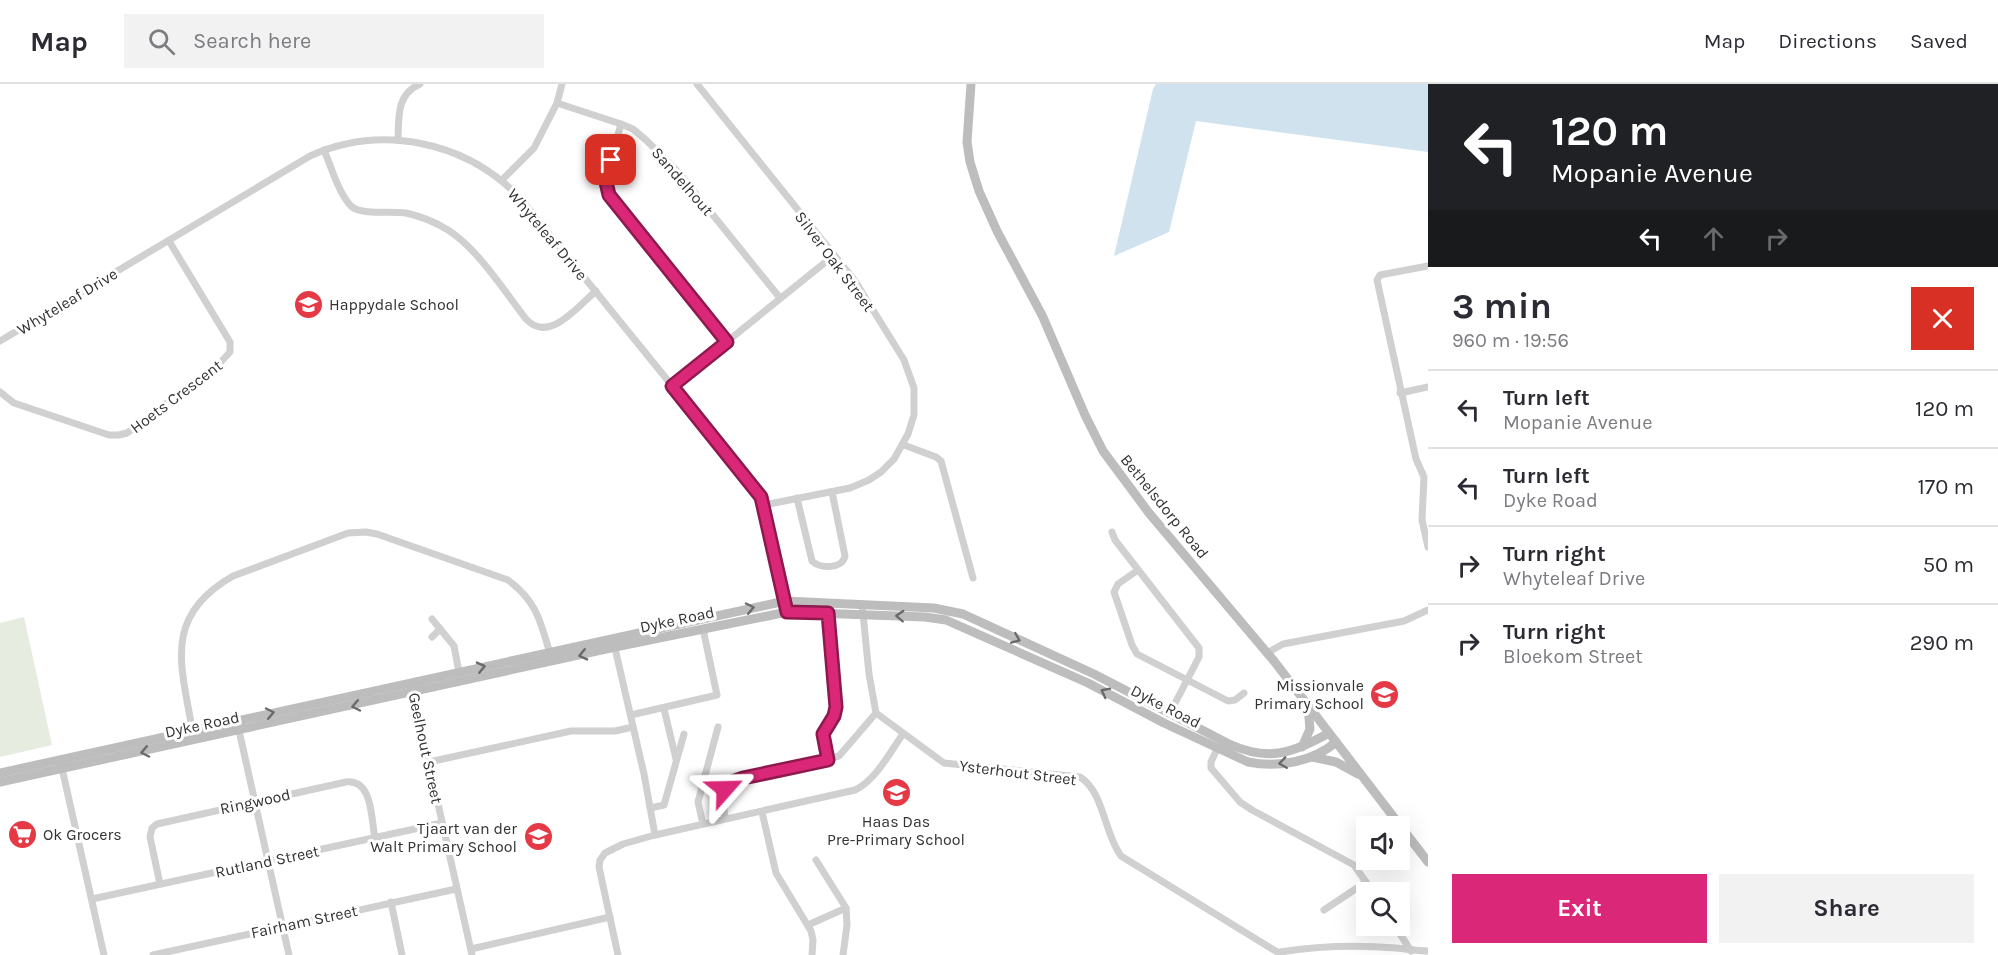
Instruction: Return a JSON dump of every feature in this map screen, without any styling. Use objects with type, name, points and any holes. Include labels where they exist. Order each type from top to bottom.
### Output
[{"type":"street","points":[[398,140],[400,110],[404,95],[408,90],[420,84]]},
{"type":"street","points":[[502,180],[534,148],[557,103],[562,84]]},
{"type":"street","name":"Silver Oak Street","points":[[697,84],[855,281],[904,360],[914,388],[914,419],[904,445],[890,464],[869,480],[850,488],[764,504]]},
{"type":"street","name":"Bethelsdorp Road","points":[[971,84],[968,142],[970,162],[979,191],[997,231],[1042,315],[1093,433],[1133,494],[1267,653],[1428,862]]},
{"type":"street","name":"Sandelhout","points":[[557,103],[621,124],[633,129],[646,140],[679,173],[780,298]]},
{"type":"street","points":[[621,124],[606,178],[609,195],[727,342]]},
{"type":"street","name":"Whyteleaf Drive","points":[[0,341],[310,156],[324,150],[343,144],[398,140],[429,145],[454,153],[502,180],[596,291],[751,483],[764,504],[787,612]]},
{"type":"street","points":[[324,150],[344,196],[351,206],[362,211],[409,214],[423,218],[450,232],[473,253],[526,319],[536,328],[546,329],[556,325],[596,291]]},
{"type":"street","name":"Hoets Crescent","points":[[0,392],[14,403],[109,435],[119,435],[128,433],[226,358],[230,352],[230,342],[169,241]]},
{"type":"street","points":[[672,386],[833,256]]},
{"type":"street","points":[[1428,266],[1378,276],[1377,284],[1416,459],[1426,477],[1422,520],[1428,547]]},
{"type":"street","points":[[1401,393],[1428,387]]},
{"type":"street","points":[[904,445],[941,461],[973,578]]},
{"type":"street","points":[[797,498],[812,561],[818,566],[840,565],[844,562],[845,556],[832,492]]},
{"type":"street","points":[[1112,532],[1114,540],[1199,648],[1199,657],[1170,713]]},
{"type":"street","points":[[194,741],[181,650],[185,628],[195,606],[202,598],[233,576],[348,533],[377,534],[508,580],[535,608],[541,620],[553,662]]},
{"type":"street","points":[[1138,570],[1118,584],[1114,592],[1134,650],[1140,657],[1228,702],[1244,693]]},
{"type":"street","name":"Dyke Road","points":[[0,773],[194,741],[553,662],[614,643],[785,601],[934,608],[963,614],[1063,659],[1228,744],[1249,752],[1281,754],[1302,747],[1329,733]]},
{"type":"street","points":[[725,819],[723,797],[725,789],[732,782],[828,760],[844,752],[876,713],[862,604]]},
{"type":"street","points":[[1267,653],[1283,644],[1404,621],[1428,610]]},
{"type":"street","name":"Dyke Road","points":[[0,783],[61,764],[192,730],[550,651],[703,629],[787,612],[925,617],[946,620],[1088,683],[1237,759],[1259,765],[1286,763],[1311,757],[1336,742]]},
{"type":"street","points":[[828,613],[836,707],[834,716],[823,734],[828,760]]},
{"type":"street","points":[[432,619],[454,646],[459,672]]},
{"type":"street","points":[[432,637],[440,629]]},
{"type":"street","points":[[631,715],[664,709],[717,694],[703,629]]},
{"type":"street","points":[[614,643],[655,835]]},
{"type":"street","name":"Geelhout Street","points":[[411,682],[471,952]]},
{"type":"street","points":[[1302,747],[1310,729],[1311,720],[1307,704]]},
{"type":"street","points":[[664,709],[677,761]]},
{"type":"street","name":"Ysterhout Street","points":[[876,713],[934,757],[947,764],[1080,777],[1092,787],[1121,856],[1271,950],[1281,954]]},
{"type":"street","points":[[237,721],[289,955]]},
{"type":"street","points":[[429,762],[571,731],[615,731],[633,727]]},
{"type":"street","points":[[704,824],[698,802],[718,727]]},
{"type":"street","points":[[651,808],[664,806],[684,734]]},
{"type":"street","points":[[618,955],[599,867],[602,856],[615,847],[655,835],[858,789],[876,771],[903,734]]},
{"type":"street","points":[[1217,749],[1211,762],[1211,768],[1240,802],[1349,862],[1358,869],[1366,882]]},
{"type":"street","points":[[1311,757],[1346,766],[1367,781]]},
{"type":"street","points":[[61,764],[104,955]]},
{"type":"street","name":"Ringwood","points":[[160,884],[150,837],[152,828],[157,824],[255,802],[354,781],[366,792],[375,838]]},
{"type":"street","points":[[762,812],[776,873],[808,925],[813,940],[812,955]]},
{"type":"street","name":"Rutland Street","points":[[92,899],[442,823]]},
{"type":"street","points":[[816,861],[846,908],[847,925],[843,955]]},
{"type":"street","name":"Fairham Street","points":[[153,955],[174,953],[282,926],[456,889]]},
{"type":"street","points":[[1324,910],[1356,889]]},
{"type":"street","points":[[391,902],[402,955]]},
{"type":"street","points":[[808,925],[846,908]]},
{"type":"street","points":[[471,952],[610,917]]},
{"type":"street","points":[[1402,936],[1413,953]]},
{"type":"street","points":[[1281,954],[1316,946],[1398,948],[1413,953],[1428,951]]},
{"type":"shaded area","points":[[24,617],[52,745],[0,757],[0,623]]},
{"type":"water","points":[[1156,84],[1428,84],[1428,152],[1196,121],[1169,232],[1114,256]]},
{"type":"place","name":"Happydale School","points":[[308,304]]},
{"type":"place","name":"Missionvale Primary School","points":[[1385,694]]},
{"type":"place","name":"Haas Das Pre-Primary School","points":[[896,793]]},
{"type":"place","name":"Ok Grocers","points":[[22,834]]},
{"type":"place","name":"Tjaart van der Walt Primary School","points":[[538,837]]},
{"type":"route","points":[[611,160],[606,178],[609,195],[727,342],[672,386],[761,497],[787,612],[828,613],[836,707],[834,716],[825,727],[823,734],[828,760],[743,778],[728,784],[725,789]]}]
